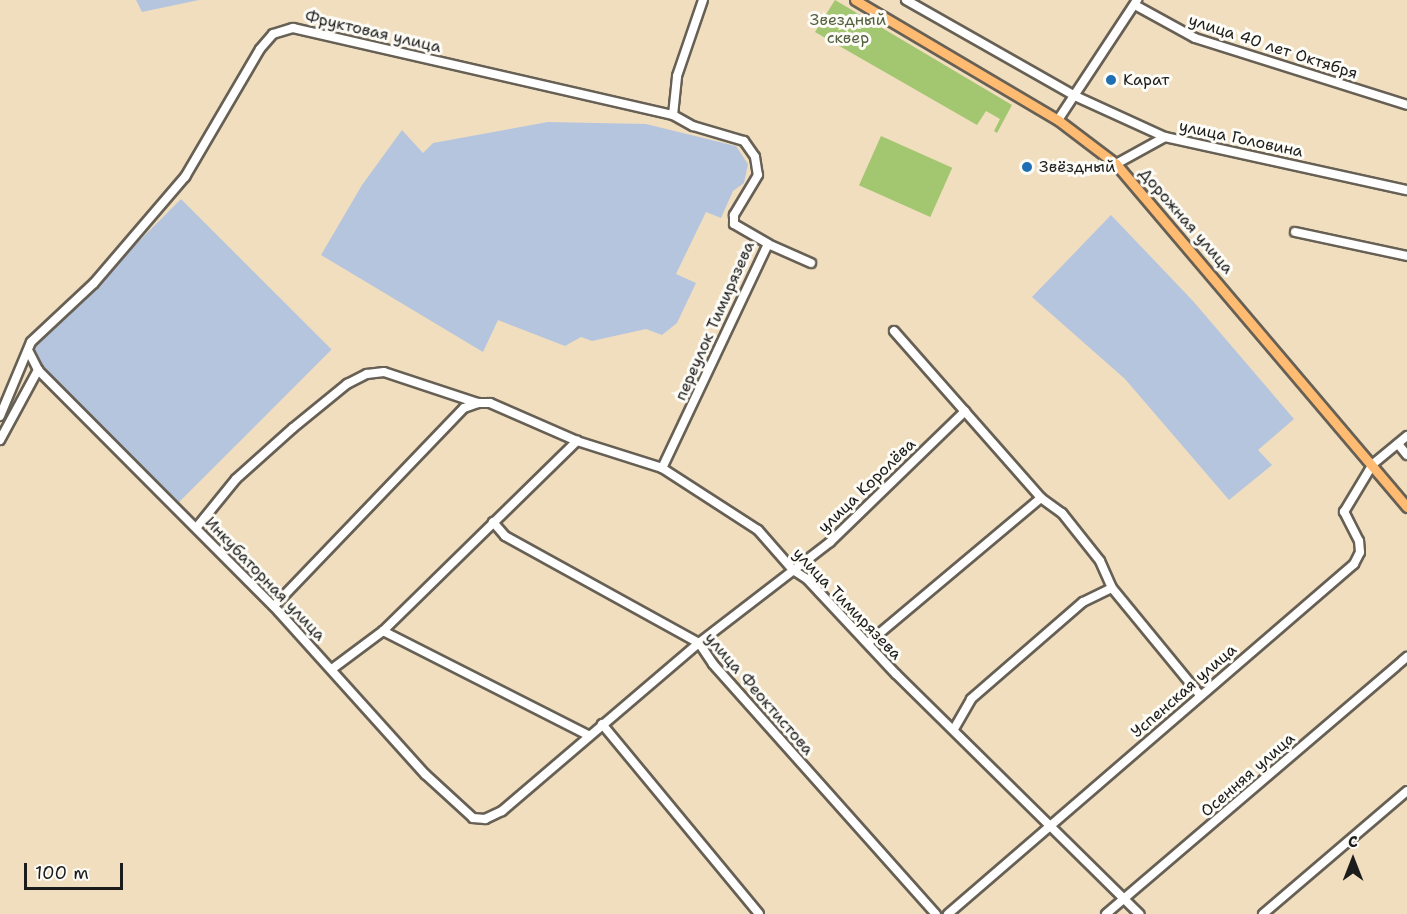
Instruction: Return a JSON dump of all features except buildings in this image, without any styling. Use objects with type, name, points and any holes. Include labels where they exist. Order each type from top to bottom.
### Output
[{"type":"main road","name":"Дорожная улица","points":[[855,0],[1058,120],[1116,164],[1373,464],[1407,507]]},
{"type":"street","points":[[673,115],[677,76],[703,0]]},
{"type":"street","name":"улица Головина","points":[[906,0],[1075,96],[1165,137],[1407,190]]},
{"type":"street","points":[[1058,120],[1136,3]]},
{"type":"street","name":"улица 40 лет Октября","points":[[1136,3],[1195,38],[1407,105]]},
{"type":"street","name":"Фруктовая улица","points":[[0,416],[29,352],[31,342],[94,283],[185,177],[260,49],[273,34],[292,28],[321,33],[673,115]]},
{"type":"street","name":"переулок Тимирязева","points":[[662,468],[768,244],[734,224],[734,215],[759,175],[755,157],[744,141],[693,126],[673,115]]},
{"type":"street","points":[[1116,164],[1165,137]]},
{"type":"street","points":[[1295,231],[1407,256]]},
{"type":"street","points":[[768,244],[811,263]]},
{"type":"street","points":[[894,331],[1041,498],[1062,513],[1100,561],[1112,588],[1200,695]]},
{"type":"street","name":"Инкубаторная улица","points":[[29,352],[38,370],[274,606],[425,774],[473,818],[485,819]]},
{"type":"street","points":[[0,440],[38,370]]},
{"type":"street","name":"улица Тимирязева","points":[[197,527],[236,479],[347,384],[368,374],[384,372],[478,403],[490,403],[577,441],[662,468],[758,530],[793,570],[807,579],[1139,914]]},
{"type":"street","points":[[274,606],[464,408],[478,403]]},
{"type":"street","name":"улица Королёва","points":[[485,819],[502,811],[588,735],[699,643],[830,542],[965,411]]},
{"type":"street","points":[[1373,464],[1407,436]]},
{"type":"street","points":[[332,669],[383,631],[577,441]]},
{"type":"street","points":[[1398,444],[1407,455]]},
{"type":"street","name":"Успенская улица","points":[[948,914],[1354,564],[1360,552],[1359,541],[1344,512],[1373,464]]},
{"type":"street","points":[[868,643],[1041,498]]},
{"type":"street","name":"улица Феоктистова","points":[[493,522],[505,536],[699,643],[713,664],[936,914]]},
{"type":"street","points":[[954,729],[971,699],[1083,602],[1112,588]]},
{"type":"street","points":[[383,631],[588,735]]},
{"type":"street","name":"Осенняя улица","points":[[1106,914],[1407,657]]},
{"type":"street","points":[[602,724],[759,914]]},
{"type":"street","points":[[1263,914],[1407,791]]},
{"type":"shaded area","points":[[136,0],[199,0],[142,12]]},
{"type":"shaded area","points":[[548,122],[646,124],[736,146],[748,164],[744,183],[733,191],[721,218],[706,212],[676,274],[696,283],[677,323],[662,335],[646,329],[592,341],[581,337],[565,346],[498,320],[483,352],[321,255],[362,185],[402,130],[423,153],[433,143]]},
{"type":"shaded area","points":[[181,199],[332,350],[179,502],[28,352]]},
{"type":"shaded area","points":[[1111,215],[1193,301],[1294,419],[1258,450],[1272,465],[1229,500],[1125,379],[1032,297]]},
{"type":"green space","name":"Звездный сквер","points":[[835,0],[1012,105],[997,133],[994,131],[1000,119],[986,111],[977,125],[815,32]]},
{"type":"green space","points":[[881,136],[952,168],[930,217],[859,185]]},
{"type":"place","name":"Карат","points":[[1111,80]]},
{"type":"place","name":"Звёздный","points":[[1027,167]]}]
